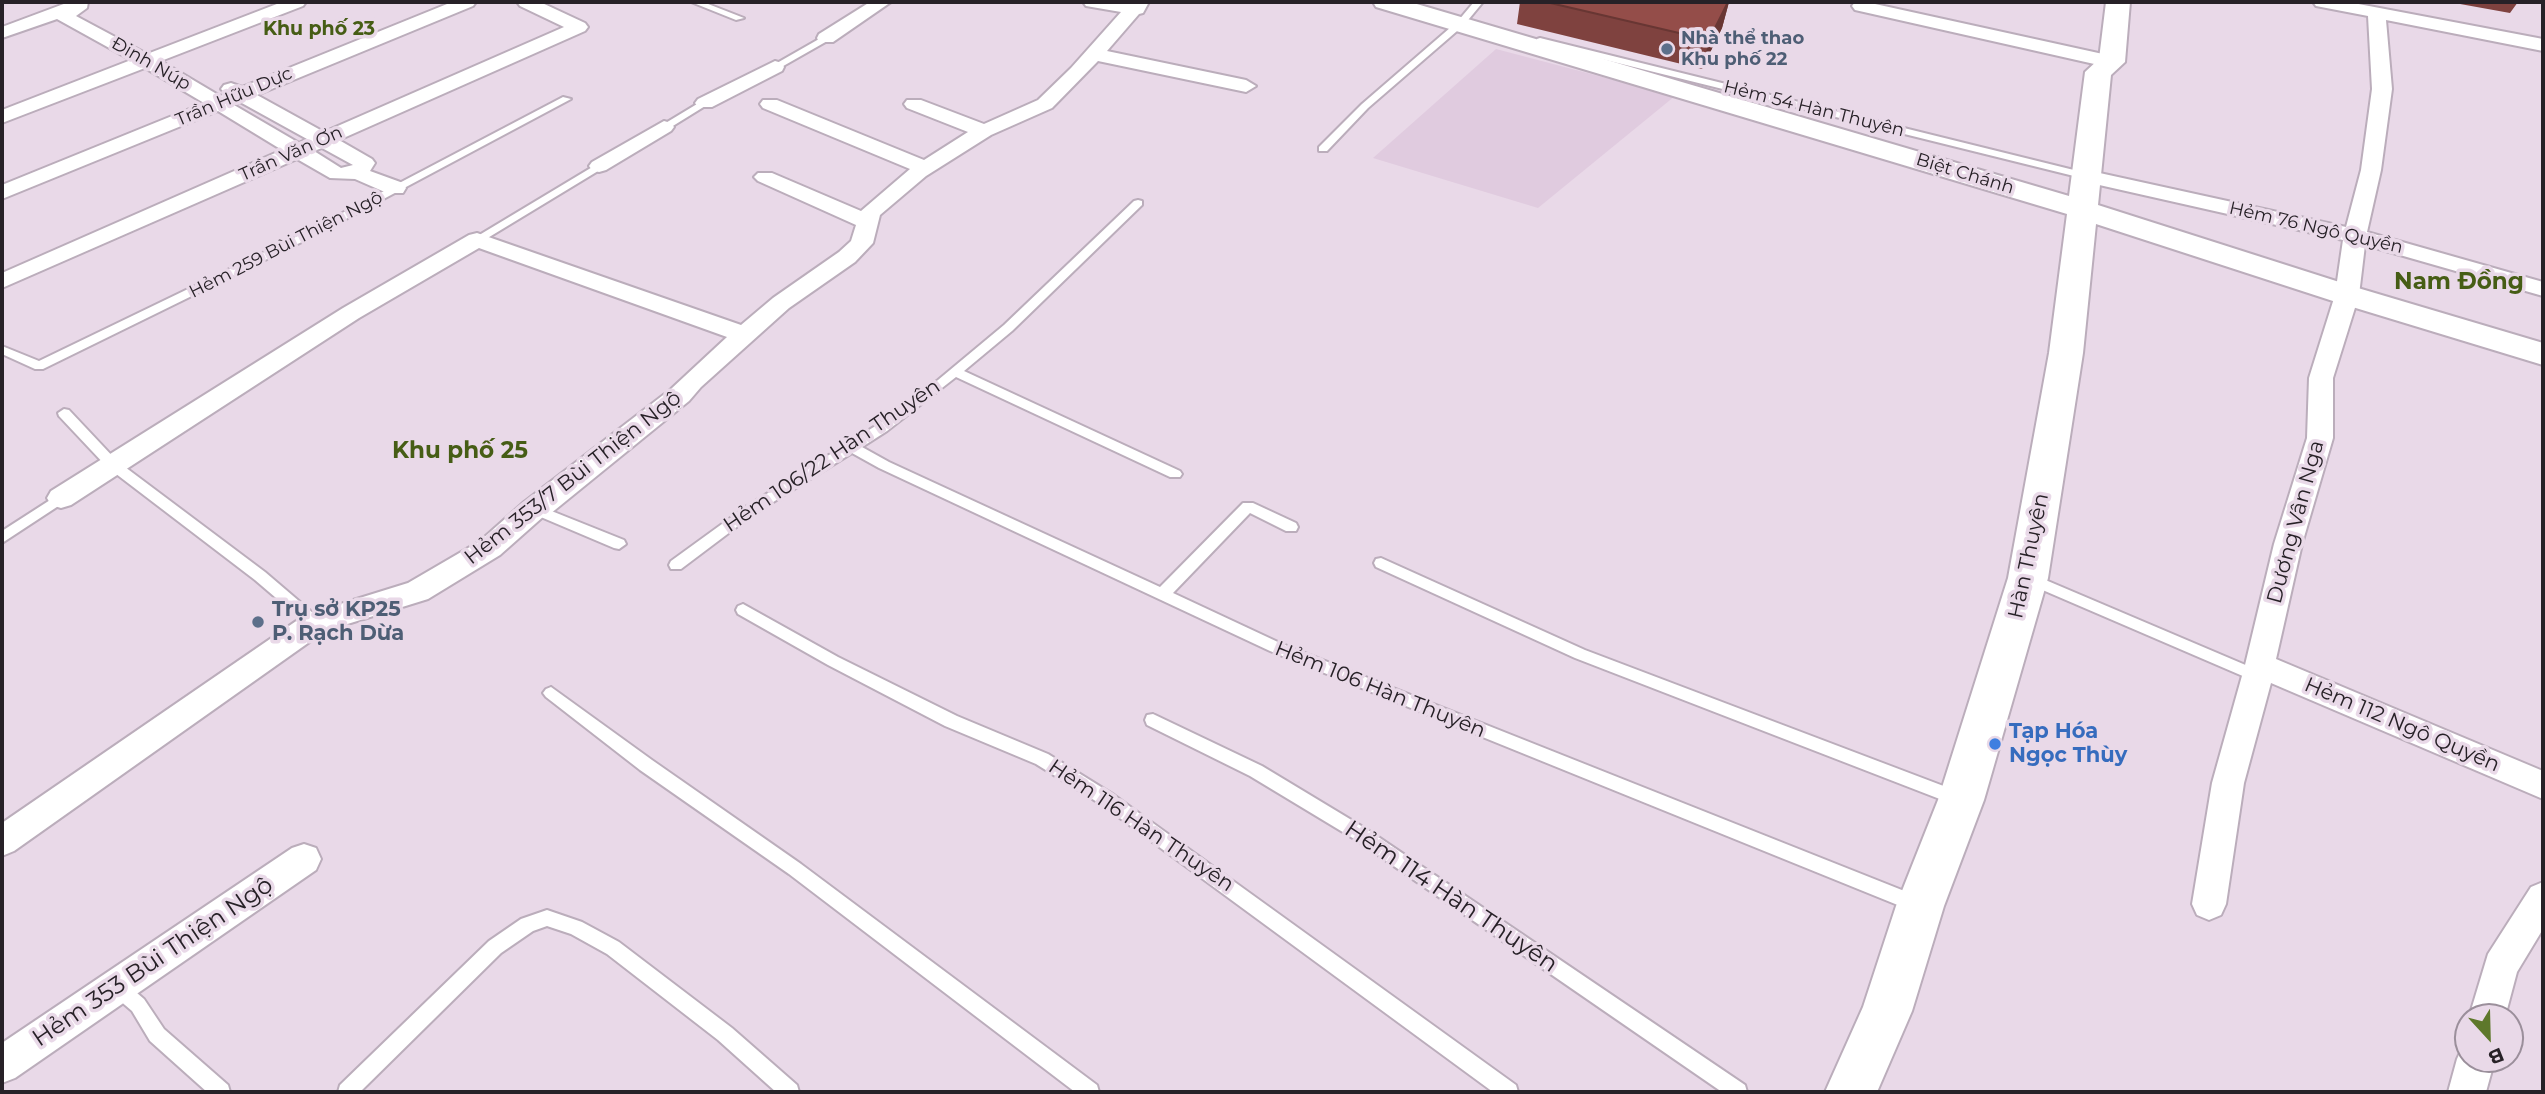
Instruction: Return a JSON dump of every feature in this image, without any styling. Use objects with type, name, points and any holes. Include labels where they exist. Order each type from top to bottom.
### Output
[{"type":"street","points":[[2,117],[297,2]]},
{"type":"street","name":"Trần Hữu Dực","points":[[2,193],[467,2]]},
{"type":"street","name":"Trần Văn Ơn","points":[[2,281],[579,27],[526,2]]},
{"type":"street","points":[[826,38],[882,2]]},
{"type":"street","points":[[1092,2],[1139,5]]},
{"type":"street","name":"Biệt Chánh","points":[[1385,2],[1470,12],[2085,193],[2347,295],[2543,354]]},
{"type":"street","name":"Hàn Thuyên","points":[[1851,1092],[1887,1011],[1920,906],[1961,800],[2028,578],[2064,366],[2098,72],[2112,62],[2118,2]]},
{"type":"street","points":[[2322,2],[2372,9],[2543,46]]},
{"type":"street","points":[[2,33],[80,4]]},
{"type":"street","name":"Đinh Núp","points":[[357,173],[365,163],[80,4],[65,17],[147,61],[337,174],[357,173],[395,188]]},
{"type":"street","name":"Hẻm 353/7 Bùi Thiện Ngộ","points":[[2,841],[315,623],[418,591],[490,548],[534,509],[551,499],[680,395],[781,303],[863,243],[867,235],[866,221],[879,205],[926,168],[984,131],[1045,104],[1139,5]]},
{"type":"street","points":[[1861,6],[2112,62]]},
{"type":"street","name":"Dương Vân Nga","points":[[2208,904],[2228,783],[2259,670],[2288,544],[2320,438],[2321,378],[2347,295],[2355,236],[2371,170],[2382,89],[2372,9]]},
{"type":"street","points":[[1093,54],[1245,86]]},
{"type":"street","points":[[705,103],[775,67]]},
{"type":"street","points":[[770,104],[926,168]]},
{"type":"street","points":[[914,104],[984,131]]},
{"type":"street","points":[[599,166],[664,127]]},
{"type":"street","points":[[765,177],[866,221]]},
{"type":"street","name":"Hẻm 76 Ngô Quyền","points":[[2085,193],[2355,236],[2543,289]]},
{"type":"street","points":[[61,498],[351,313],[477,240],[745,335]]},
{"type":"street","name":"Hẻm 112 Ngô Quyền","points":[[2259,670],[2543,785]]},
{"type":"street","name":"Hẻm 353 Bùi Thiện Ngộ","points":[[2,1065],[304,859]]},
{"type":"street","points":[[2491,1003],[2501,966],[2543,898]]},
{"type":"street","points":[[2467,1092],[2472,1073]]},
{"type":"lane","points":[[695,2],[739,18]]},
{"type":"lane","points":[[1323,149],[1365,106],[1470,12]]},
{"type":"lane","points":[[775,67],[826,38]]},
{"type":"lane","name":"Hẻm 259 Bùi Thiện Ngộ","points":[[2,350],[39,366],[208,285],[566,99]]},
{"type":"lane","points":[[664,127],[705,103]]},
{"type":"lane","points":[[477,240],[599,166]]},
{"type":"lane","name":"Hẻm 106/22 Hàn Thuyên","points":[[676,565],[749,511],[912,407],[1009,328],[1138,203]]},
{"type":"lane","points":[[955,372],[1175,474]]},
{"type":"lane","points":[[64,413],[112,464],[260,576],[315,623]]},
{"type":"lane","name":"Hẻm 106 Hàn Thuyên","points":[[852,447],[884,465],[1275,647],[1920,906]]},
{"type":"lane","points":[[2,538],[61,498]]},
{"type":"lane","points":[[1163,594],[1248,506],[1291,527]]},
{"type":"lane","points":[[534,509],[619,544]]},
{"type":"lane","points":[[1381,564],[1580,654],[1961,800]]},
{"type":"lane","points":[[2028,578],[2259,670]]},
{"type":"lane","name":"Hẻm 116 Hàn Thuyên","points":[[743,610],[833,661],[951,721],[1042,759],[1108,800],[1509,1092]]},
{"type":"lane","points":[[551,693],[646,765],[795,869],[1090,1092]]},
{"type":"lane","name":"Hẻm 114 Hàn Thuyên","points":[[1153,720],[1256,771],[1362,835],[1738,1092]]},
{"type":"lane","points":[[347,1092],[495,947],[527,925],[547,918],[576,928],[613,948],[726,1034],[790,1092]]},
{"type":"lane","points":[[116,986],[138,1005],[157,1035],[221,1092]]},
{"type":"shaded area","points":[[1496,49],[1675,96],[1538,208],[1373,158]]},
{"type":"building","points":[[1546,2],[1728,2],[1709,40]]},
{"type":"place","name":"Nhà thể thao Khu phố 22","points":[[1667,49]]},
{"type":"place","name":"Trụ sở KP25 P. Rạch Dừa","points":[[258,622]]},
{"type":"place","name":"Tạp Hóa Ngọc Thùy","points":[[1995,744]]},
{"type":"district","name":"Khu phố 23","points":[[319,29]]},
{"type":"district","name":"Nam Đồng","points":[[2459,282]]},
{"type":"district","name":"Khu phố 25","points":[[460,451]]}]
